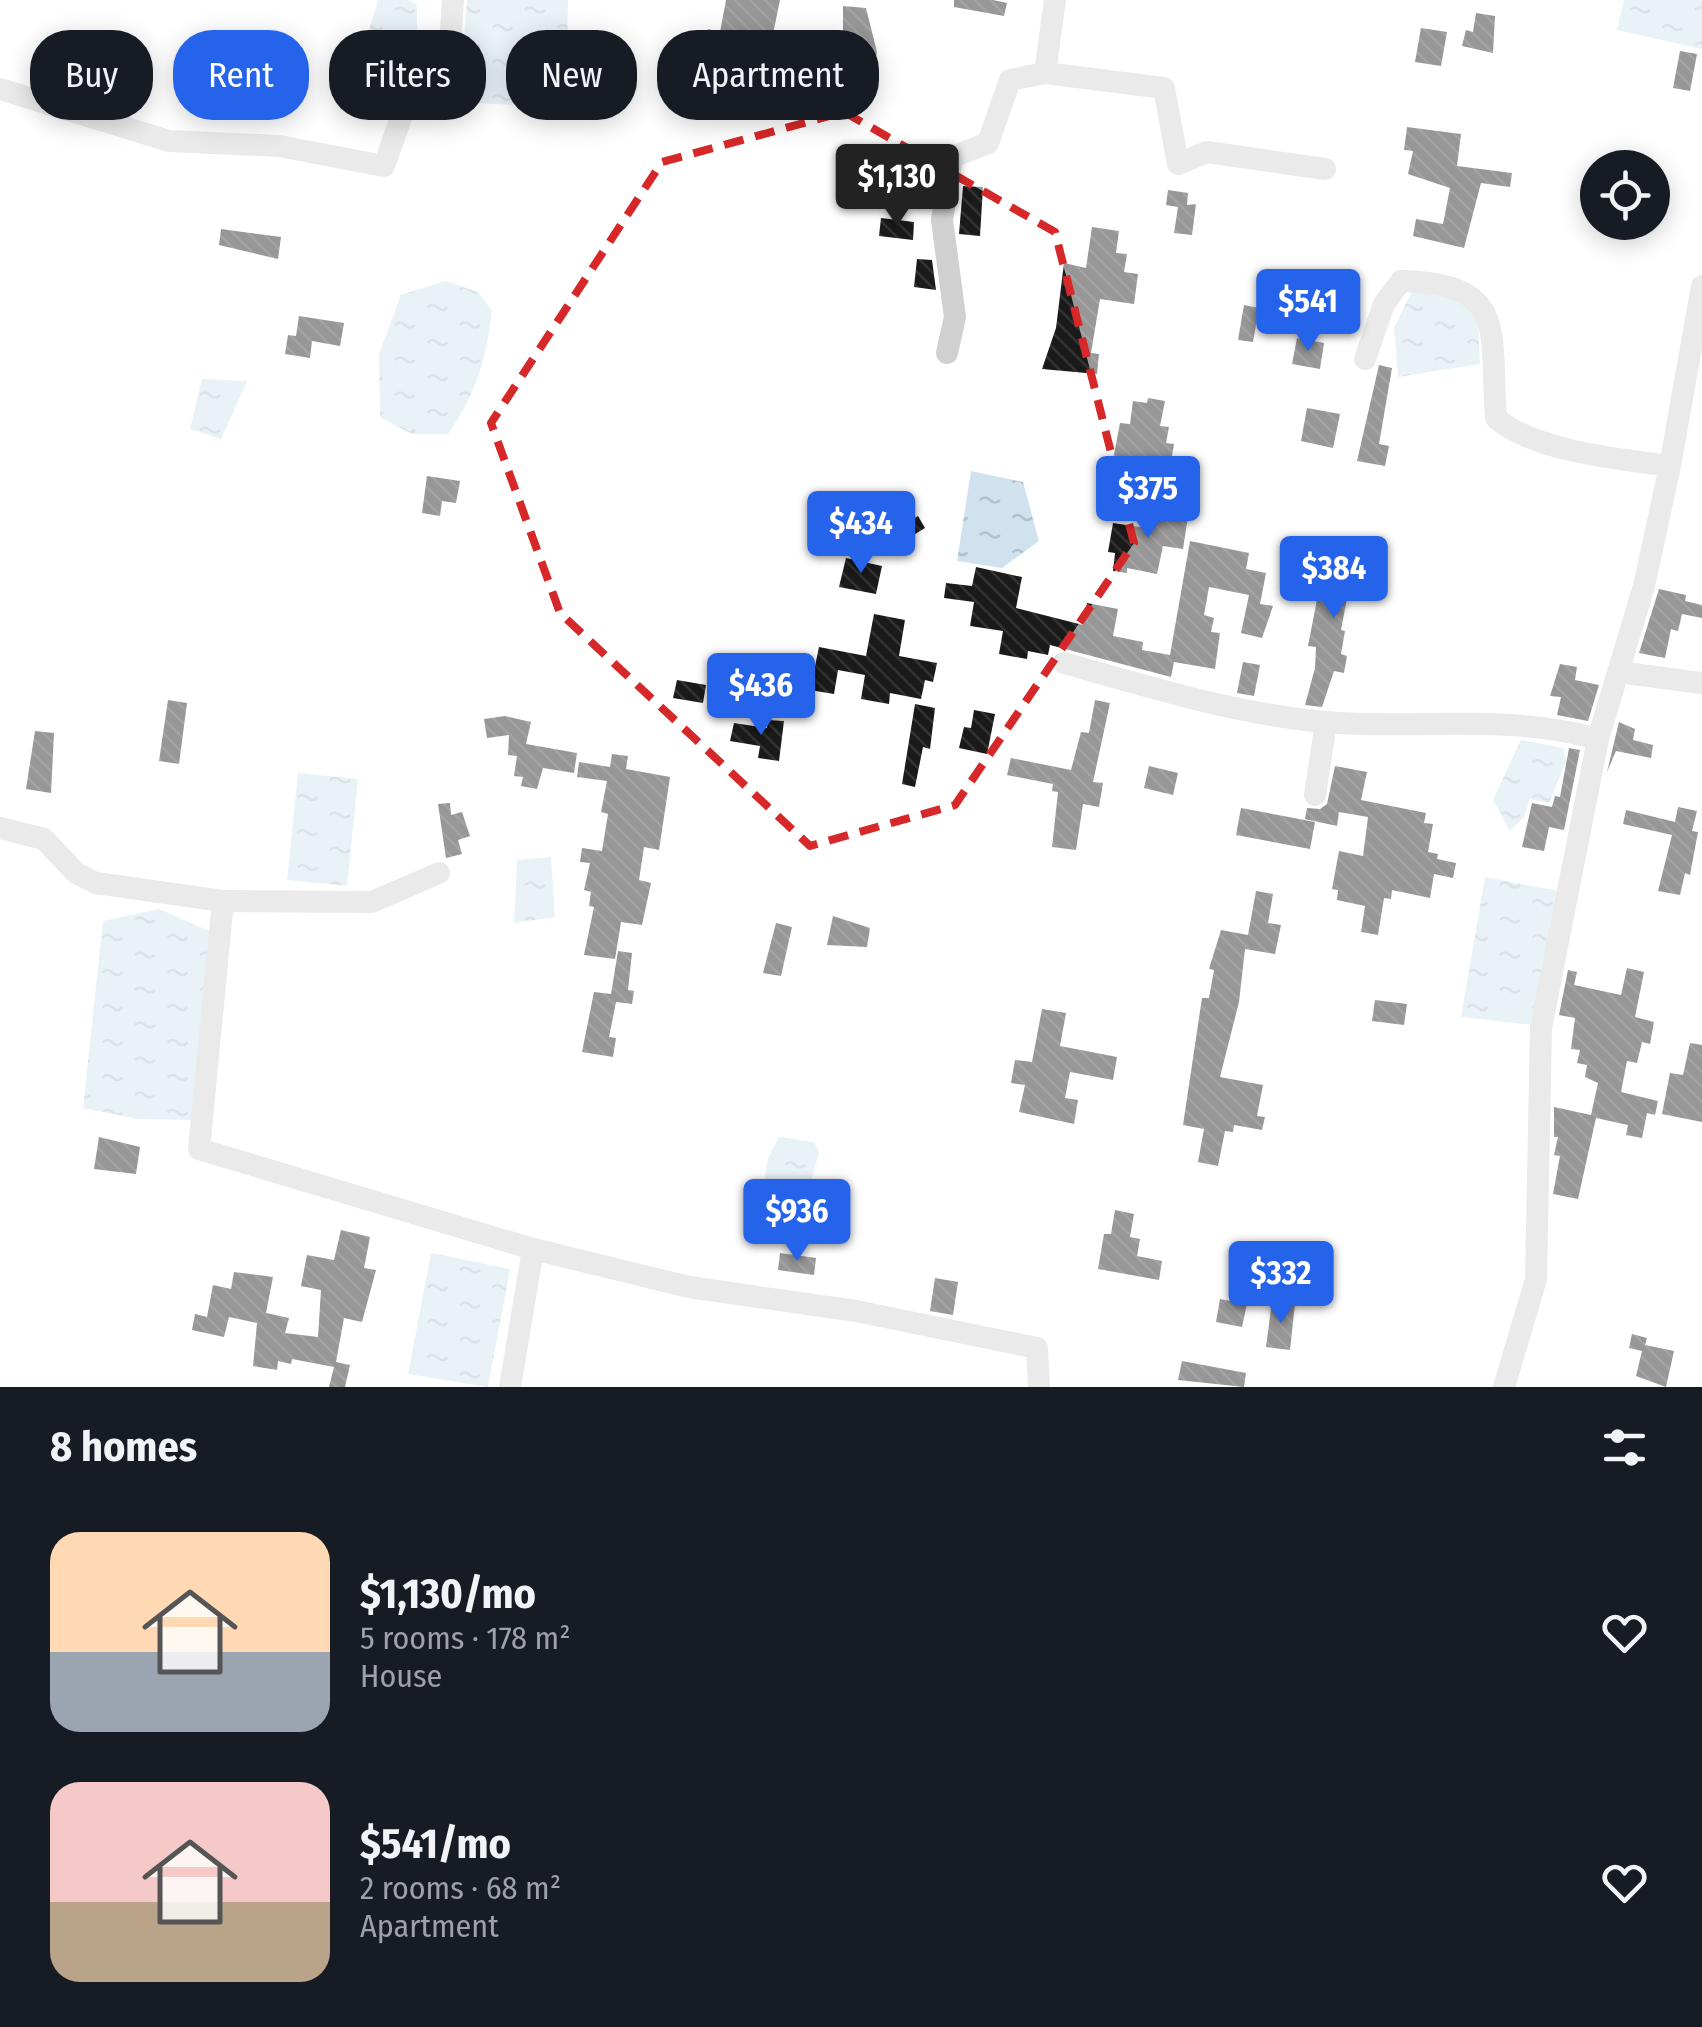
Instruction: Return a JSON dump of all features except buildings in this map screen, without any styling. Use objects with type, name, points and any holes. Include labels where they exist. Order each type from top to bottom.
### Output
[{"type":"street","points":[[0,89],[169,141],[278,146],[384,166],[408,101],[447,94],[453,0]]},
{"type":"street","points":[[1044,73],[1055,0]]},
{"type":"street","points":[[947,352],[955,317],[942,220],[952,157],[988,143],[1010,80],[1044,73],[1164,88],[1178,164],[1207,152],[1325,168]]},
{"type":"street","points":[[1366,358],[1384,304],[1401,281],[1431,282],[1476,296],[1488,314],[1496,418],[1510,431],[1572,448],[1670,466]]},
{"type":"street","points":[[1504,1387],[1536,1279],[1541,1028],[1598,739],[1644,586],[1702,286]]},
{"type":"street","points":[[1064,663],[1195,700],[1326,722],[1506,722],[1598,739]]},
{"type":"street","points":[[1618,672],[1702,684]]},
{"type":"street","points":[[1315,795],[1326,722]]},
{"type":"street","points":[[0,828],[44,840],[76,873],[96,883],[223,901],[372,902],[439,873]]},
{"type":"street","points":[[223,901],[199,1149],[532,1248],[688,1287],[856,1311],[1036,1348],[1039,1387]]},
{"type":"street","points":[[510,1387],[532,1248]]},
{"type":"highlighted area","points":[[844,112],[1055,232],[1134,543],[955,805],[810,846],[560,613],[491,423],[662,162]]},
{"type":"water","points":[[378,0],[408,0],[417,5],[417,30],[369,30]]},
{"type":"water","points":[[467,0],[568,0],[567,30],[506,30],[506,105],[486,104],[486,30],[465,30]]},
{"type":"water","points":[[1624,0],[1702,0],[1702,49],[1617,30]]},
{"type":"water","points":[[445,281],[478,292],[492,311],[487,345],[473,390],[448,434],[412,434],[380,417],[379,354],[401,295]]},
{"type":"water","points":[[1414,287],[1477,305],[1480,364],[1398,377],[1394,328]]},
{"type":"water","points":[[202,379],[247,381],[221,439],[190,429]]},
{"type":"water","points":[[971,471],[1023,482],[1039,541],[1002,568],[957,561]]},
{"type":"water","points":[[1521,740],[1563,748],[1566,761],[1549,803],[1530,799],[1524,817],[1510,831],[1493,800]]},
{"type":"water","points":[[298,773],[358,779],[347,886],[287,880]]},
{"type":"water","points":[[551,857],[555,917],[514,923],[517,860]]},
{"type":"water","points":[[1485,877],[1559,891],[1532,1025],[1461,1017]]},
{"type":"water","points":[[159,909],[214,933],[194,1120],[138,1119],[83,1108],[103,921]]},
{"type":"water","points":[[779,1137],[814,1142],[819,1152],[805,1204],[774,1200],[763,1188],[768,1158]]},
{"type":"water","points":[[431,1253],[510,1269],[488,1387],[408,1374]]}]
